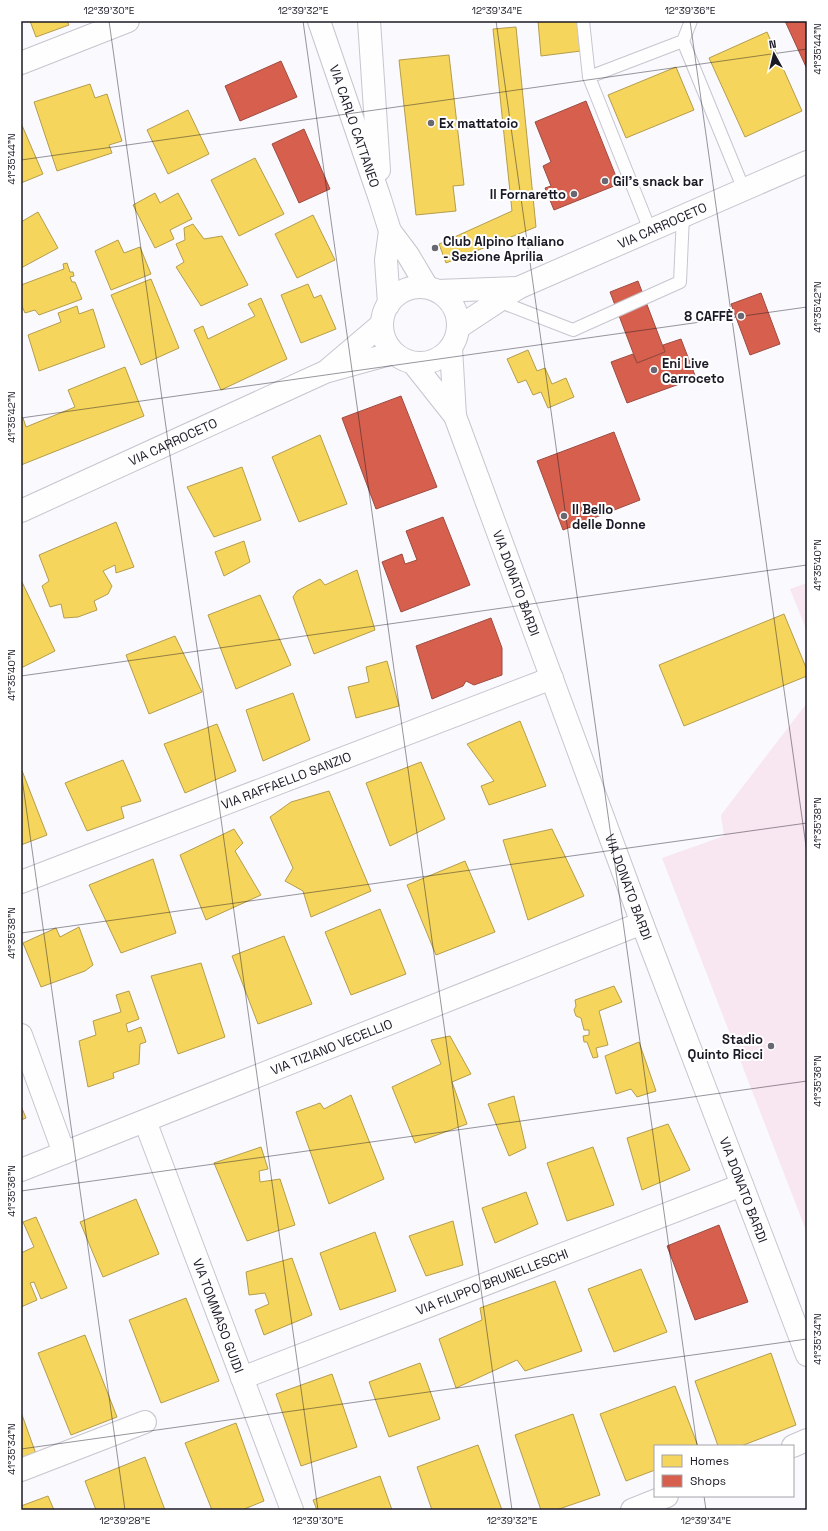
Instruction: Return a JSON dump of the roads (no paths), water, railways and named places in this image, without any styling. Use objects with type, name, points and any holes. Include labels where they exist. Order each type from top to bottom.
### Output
[{"type":"street","points":[[21,63],[128,21]]},
{"type":"street","name":"VIA CARLO CATTANEO","points":[[319,21],[390,231],[432,289]]},
{"type":"street","points":[[369,21],[380,199]]},
{"type":"street","name":"VIA CARROCETO","points":[[459,327],[518,288],[807,162]]},
{"type":"street","name":"VIA CARLO CATTANEO","points":[[389,304],[386,260],[390,231]]},
{"type":"street","points":[[416,287],[432,289],[446,297],[458,316],[459,327],[456,338],[451,348],[444,355],[434,361],[423,363],[403,358],[383,335],[382,324],[389,304],[396,296],[405,290],[416,287]]},
{"type":"street","name":"VIA CARROCETO","points":[[432,289],[518,288]]},
{"type":"street","name":"VIA CARROCETO","points":[[325,372],[382,324]]},
{"type":"street","name":"VIA DONATO BARDI","points":[[451,348],[455,416],[642,923],[807,1355]]},
{"type":"street","name":"VIA CARROCETO","points":[[21,511],[325,372],[403,358]]},
{"type":"street","name":"VIA DONATO BARDI","points":[[403,358],[455,416]]},
{"type":"street","name":"VIA RAFFAELLO SANZIO","points":[[21,882],[552,678]]},
{"type":"street","name":"VIA TIZIANO VECELLIO","points":[[21,1170],[642,923]]},
{"type":"street","points":[[21,1035],[64,1153]]},
{"type":"street","name":"VIA TOMMASO GUIDI","points":[[145,1121],[292,1510]]},
{"type":"street","name":"VIA FILIPPO BRUNELLESCHI","points":[[242,1378],[742,1185]]},
{"type":"street","points":[[21,1470],[145,1422]]},
{"type":"street","points":[[794,1446],[807,1440]]},
{"type":"street","points":[[632,1510],[664,1497]]},
{"type":"lane","points":[[583,21],[589,77],[650,230]]},
{"type":"lane","points":[[691,21],[683,41],[744,190]]},
{"type":"lane","points":[[589,77],[683,41]]},
{"type":"lane","points":[[498,301],[572,330],[680,282],[683,216]]},
{"type":"place","name":"Ex mattatoio","points":[[431,123]]},
{"type":"place","name":"Gil's snack bar","points":[[605,181]]},
{"type":"place","name":"Il Fornaretto","points":[[574,194]]},
{"type":"place","name":"Club Alpino Italiano - Sezione Aprilia","points":[[435,248]]},
{"type":"place","name":"8 CAFFÈ","points":[[741,316]]},
{"type":"place","name":"Eni Live Carroceto","points":[[654,370]]},
{"type":"place","name":"Il Bello delle Donne","points":[[564,516]]},
{"type":"place","name":"Stadio Quinto Ricci","points":[[771,1046]]}]
